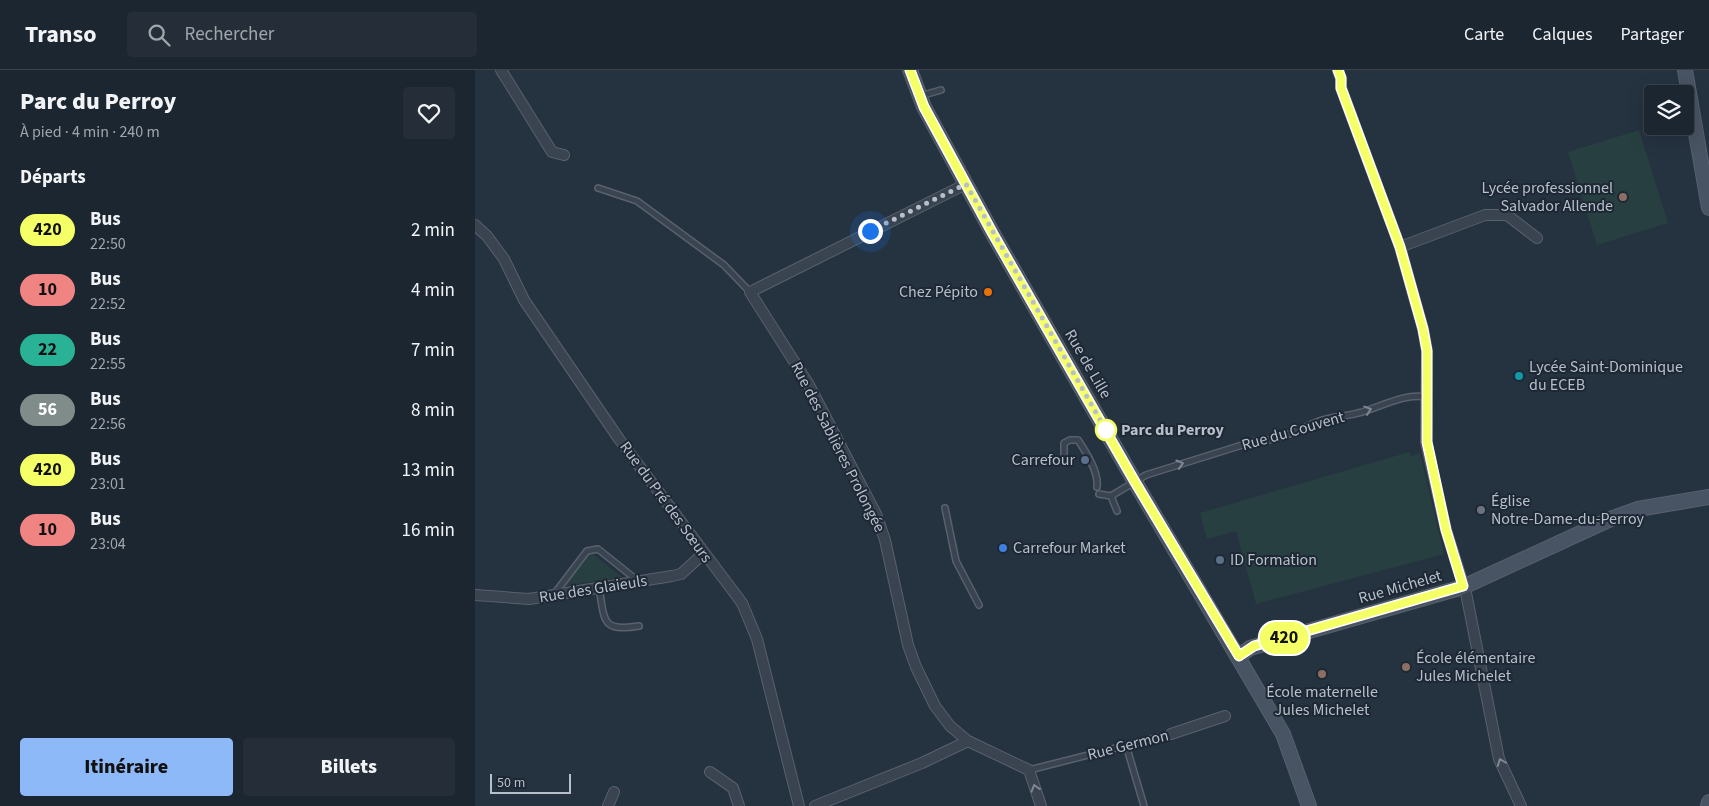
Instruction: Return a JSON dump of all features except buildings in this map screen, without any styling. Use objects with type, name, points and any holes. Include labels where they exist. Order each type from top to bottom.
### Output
[{"type":"main road","name":"Rue de Lille","points":[[910,70],[919,96],[966,184],[1135,482],[1239,656],[1283,734],[1309,806]]},
{"type":"main road","points":[[1685,70],[1709,208]]},
{"type":"main road","name":"Rue Michelet","points":[[1239,656],[1254,646],[1463,586],[1613,518],[1638,509],[1709,497]]},
{"type":"main road","points":[[1708,806],[1709,802]]},
{"type":"street","points":[[501,70],[552,152],[564,155]]},
{"type":"street","points":[[1338,70],[1341,78],[1341,88],[1400,247],[1427,351],[1425,397],[1427,442],[1446,530],[1463,586],[1499,759],[1521,806]]},
{"type":"street","points":[[750,292],[966,184]]},
{"type":"street","points":[[1400,247],[1485,215],[1507,215],[1537,238]]},
{"type":"street","name":"Rue du Pré des Sœurs","points":[[475,225],[487,236],[504,260],[523,300],[555,347],[703,554],[742,603],[757,639],[799,806]]},
{"type":"street","name":"Rue des Sablières Prolongée","points":[[750,292],[809,385],[876,514],[885,540],[908,645],[916,667],[935,706],[950,726],[968,742],[1029,770]]},
{"type":"street","name":"Rue des Glaieuls","points":[[475,596],[529,600],[639,582],[681,574],[703,554]]},
{"type":"street","name":"Rue Germon","points":[[1171,734],[1225,716]]},
{"type":"street","points":[[815,806],[922,763],[968,742]]},
{"type":"street","points":[[1029,770],[1041,806]]},
{"type":"street","points":[[710,772],[733,788],[739,806]]},
{"type":"street","points":[[608,806],[614,792]]},
{"type":"lane","points":[[919,96],[941,90]]},
{"type":"lane","name":"Rue des Sablières Prolongée","points":[[598,188],[637,201],[724,265],[750,292]]},
{"type":"lane","name":"Rue du Couvent","points":[[1111,496],[1146,475],[1167,468],[1255,441],[1265,442],[1306,428],[1316,422],[1356,414],[1402,399],[1425,397]]},
{"type":"lane","points":[[1064,454],[1064,443],[1070,440],[1078,440],[1087,454],[1098,482],[1097,487]]},
{"type":"lane","points":[[1099,494],[1111,496],[1117,511]]},
{"type":"lane","points":[[945,508],[955,561],[979,605]]},
{"type":"lane","points":[[553,596],[587,551],[598,548],[639,582]]},
{"type":"lane","points":[[599,588],[604,617],[607,623],[620,629],[639,626]]},
{"type":"lane","name":"Rue Germon","points":[[1029,770],[1171,734]]},
{"type":"lane","points":[[1126,745],[1144,806]]},
{"type":"green space","points":[[1639,130],[1668,223],[1597,245],[1568,152]]},
{"type":"green space","points":[[1409,452],[1411,456],[1420,453],[1444,554],[1256,604],[1236,531],[1207,539],[1200,513]]},
{"type":"green space","points":[[590,552],[622,577],[564,586]]},
{"type":"bus line","name":"420","points":[[910,70],[924,107],[993,234],[1135,482],[1239,656],[1254,646],[1463,586],[1446,530],[1427,442],[1425,397],[1427,351],[1423,329],[1400,247],[1341,88],[1341,78],[1338,70]]},
{"type":"place","name":"Lycée professionnel Salvador Allende","points":[[1623,197]]},
{"type":"place","name":"Chez Pépito","points":[[988,292]]},
{"type":"place","name":"Lycée Saint-Dominique du ECEB","points":[[1519,376]]},
{"type":"place","name":"Parc du Perroy","points":[[1106,430]]},
{"type":"place","name":"Carrefour","points":[[1085,460]]},
{"type":"place","name":"Église Notre-Dame-du-Perroy","points":[[1481,510]]},
{"type":"place","name":"Carrefour Market","points":[[1003,548]]},
{"type":"place","name":"ID Formation","points":[[1220,560]]},
{"type":"place","name":"École élémentaire Jules Michelet","points":[[1406,667]]},
{"type":"place","name":"École maternelle Jules Michelet","points":[[1322,674]]},
{"type":"route","points":[[870,231],[966,184],[1062,356],[1107,432],[1106,430]]}]
